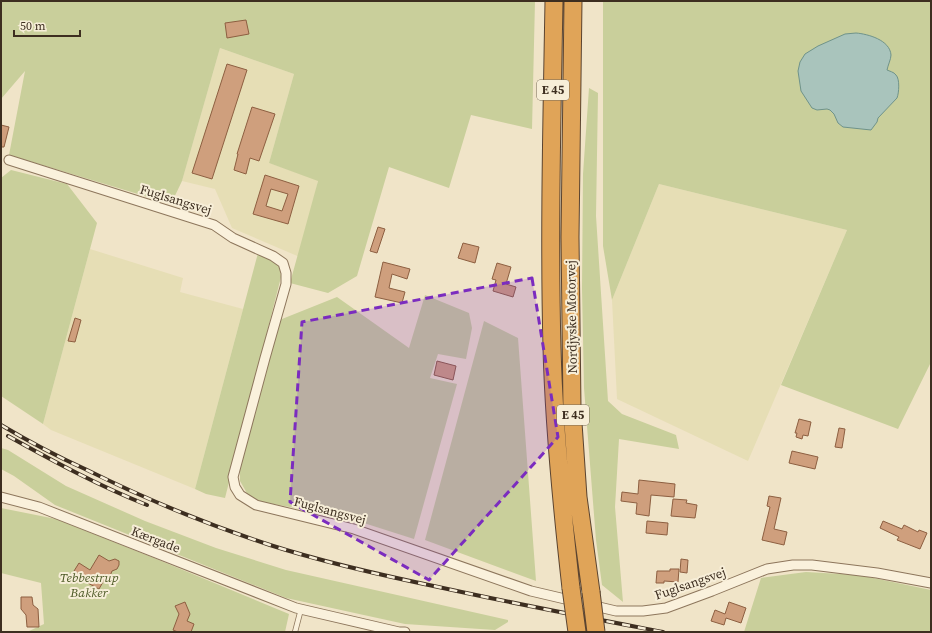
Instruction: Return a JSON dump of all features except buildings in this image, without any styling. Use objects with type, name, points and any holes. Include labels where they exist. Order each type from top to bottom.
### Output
[{"type":"highway","name":"Nordjyske Motorvej","points":[[554,1],[551,180],[552,349],[556,431],[564,529],[577,632]]},
{"type":"highway","name":"Nordjyske Motorvej","points":[[573,1],[570,236],[572,408],[578,497],[596,632]]},
{"type":"highway","points":[[570,236],[581,1]]},
{"type":"street","name":"Fuglsangsvej","points":[[9,160],[214,224],[233,238],[273,256],[283,263],[286,273],[286,284],[233,477],[235,487],[240,495],[256,505],[354,529],[531,591],[616,611],[643,611],[666,608],[767,569],[793,565],[812,565],[877,573],[931,583]]},
{"type":"street","name":"Kærgade","points":[[1,497],[39,506],[296,608],[405,632]]},
{"type":"lane","points":[[295,632],[301,609]]},
{"type":"highlighted area","points":[[532,278],[558,437],[429,580],[290,502],[302,322]]},
{"type":"shaded area","points":[[220,48],[294,74],[269,163],[318,180],[302,258],[232,228],[215,189],[182,181]]},
{"type":"shaded area","points":[[659,184],[847,230],[748,461],[617,399],[612,300]]},
{"type":"shaded area","points":[[90,249],[183,278],[180,292],[243,309],[195,489],[51,430],[43,424]]},
{"type":"green space","points":[[1,1],[535,1],[532,129],[471,115],[449,188],[389,167],[357,276],[328,293],[290,283],[318,181],[269,163],[294,74],[220,48],[182,181],[171,204],[9,155],[25,71],[1,99]]},
{"type":"green space","points":[[603,1],[931,1],[931,362],[898,429],[781,385],[847,230],[659,184],[612,300],[603,246]]},
{"type":"green space","points":[[589,88],[598,93],[596,216],[608,401],[622,414],[676,435],[679,449],[619,439],[615,507],[623,602],[602,585],[596,540],[584,388],[582,289],[583,174]]},
{"type":"green space","points":[[11,170],[67,184],[97,223],[43,424],[1,396],[1,178]]},
{"type":"green space","points":[[258,253],[279,264],[281,277],[225,498],[206,494],[195,489]]},
{"type":"green space","points":[[425,295],[469,313],[472,328],[466,359],[438,354],[430,378],[457,384],[414,539],[345,517],[262,502],[248,495],[240,481],[240,460],[277,321],[337,297],[409,348]]},
{"type":"green space","points":[[484,321],[518,338],[536,581],[425,540]]},
{"type":"green space","points":[[1,448],[8,450],[66,486],[145,521],[216,548],[286,570],[508,620],[508,622],[495,630],[405,624],[286,598],[55,505],[14,476],[1,469]]},
{"type":"green space","name":"Tebbestrup Bakker","points":[[1,508],[56,519],[289,614],[285,632],[27,632],[44,624],[41,583],[1,573]]},
{"type":"green space","points":[[806,572],[859,575],[931,590],[931,632],[744,632],[761,578]]},
{"type":"water","points":[[856,33],[872,36],[887,45],[890,50],[891,58],[887,70],[895,74],[899,83],[897,98],[878,118],[871,130],[843,127],[838,123],[834,114],[830,110],[817,110],[812,108],[801,91],[798,71],[800,62],[805,54],[818,46],[845,34]]},
{"type":"railway","points":[[1,425],[53,454],[130,491],[199,520],[291,552],[399,579],[663,632]]},
{"type":"railway","points":[[8,436],[59,464],[129,498],[147,505]]}]
